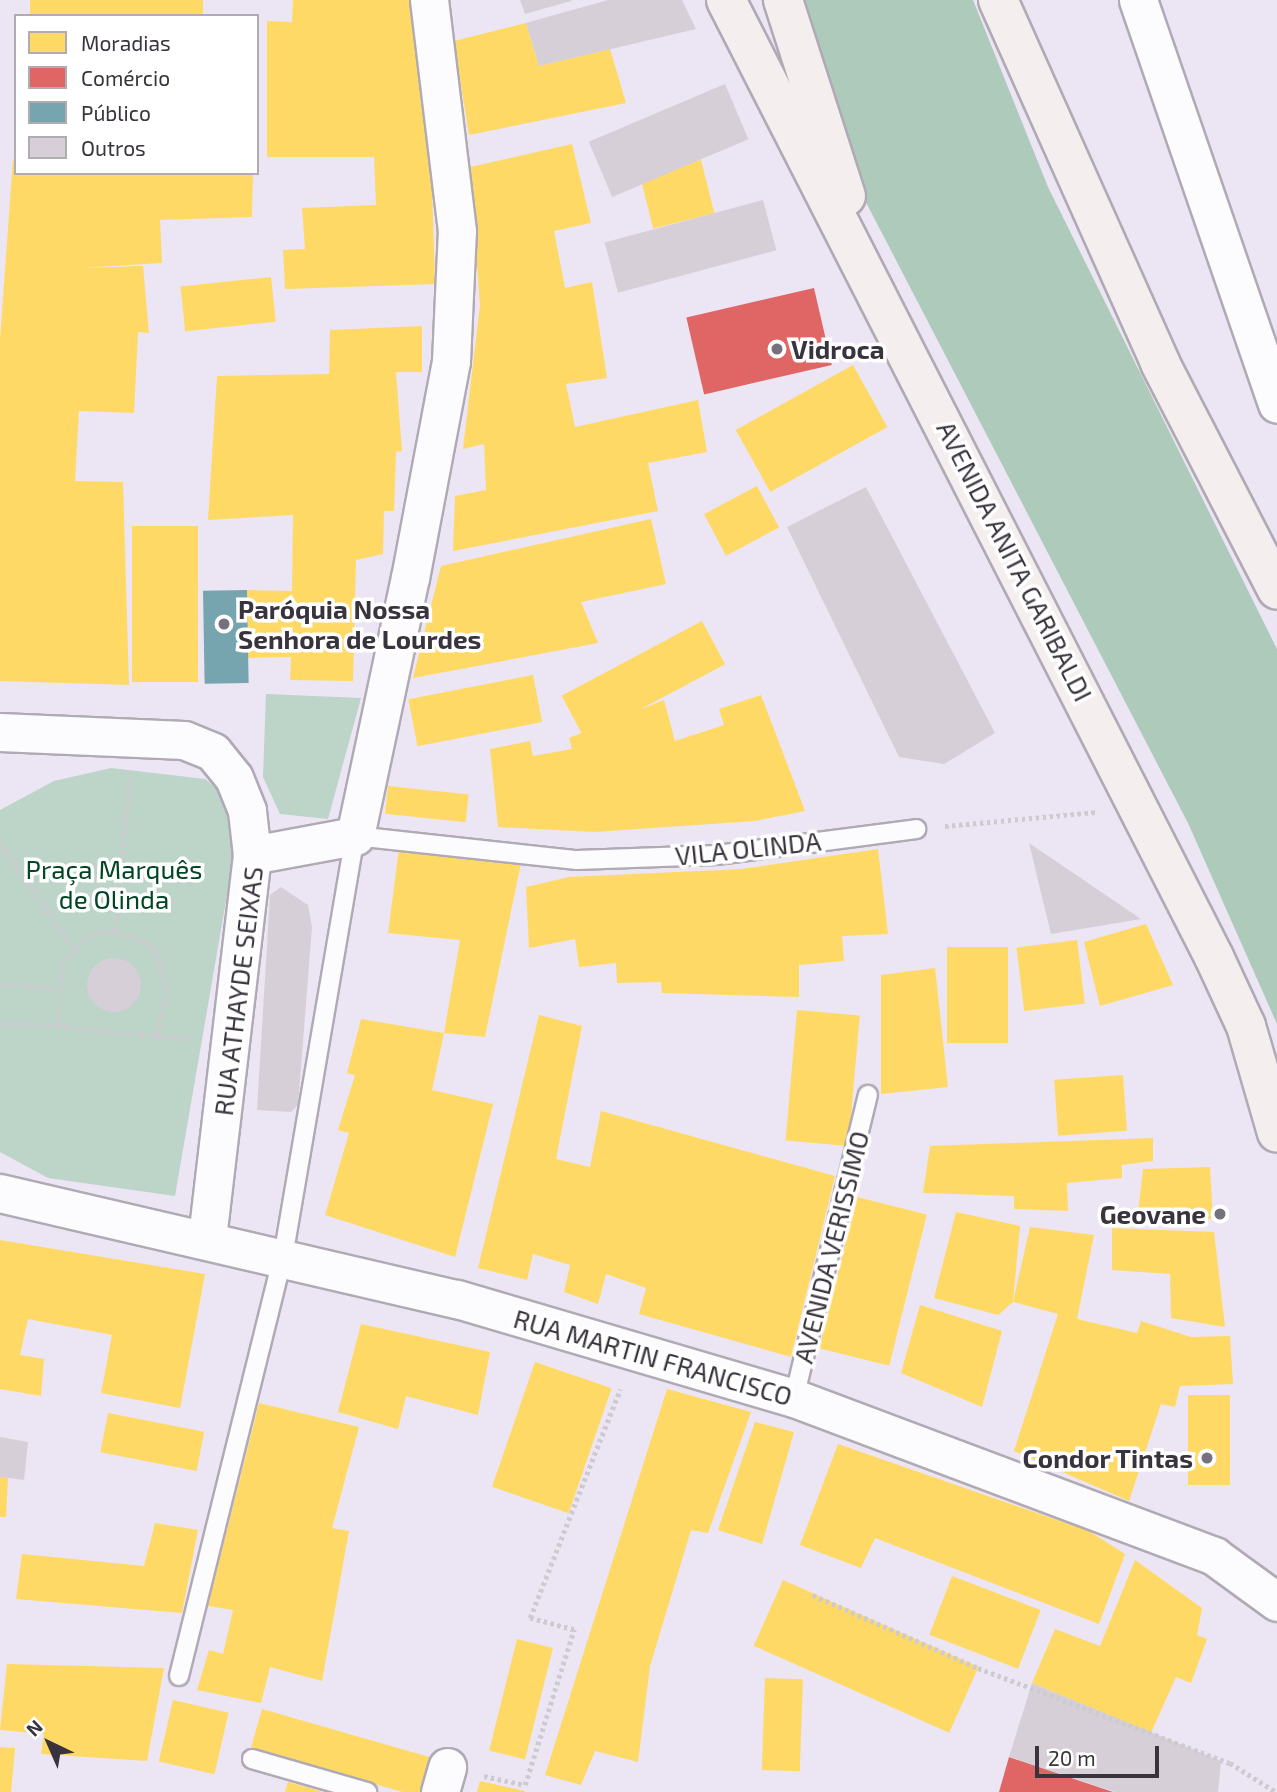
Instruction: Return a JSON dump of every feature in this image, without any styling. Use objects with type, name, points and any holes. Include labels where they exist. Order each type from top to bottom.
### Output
[{"type":"main road","name":"AVENIDA ANITA GARIBALDI","points":[[726,0],[873,281],[1140,808],[1246,1026],[1277,1133]]},
{"type":"main road","points":[[783,0],[873,281]]},
{"type":"main road","points":[[998,0],[1160,363],[1277,590]]},
{"type":"street","points":[[355,836],[451,361],[457,231],[429,0]]},
{"type":"street","points":[[1138,0],[1277,404]]},
{"type":"street","points":[[0,732],[184,740],[213,752],[234,778],[247,811],[252,855]]},
{"type":"street","name":"RUA ATHAYDE SEIXAS","points":[[207,1237],[252,855],[355,836]]},
{"type":"street","name":"RUA MARTIN FRANCISCO","points":[[0,1193],[207,1237],[457,1299],[633,1355],[794,1398],[1214,1556],[1277,1602]]},
{"type":"lane","name":"VILA OLINDA","points":[[355,836],[578,860],[717,855],[916,829]]},
{"type":"lane","points":[[179,1676],[283,1257],[355,836]]},
{"type":"lane","name":"AVENIDA VERISSIMO","points":[[794,1398],[868,1096]]},
{"type":"lane","points":[[252,1759],[367,1792]]},
{"type":"path","points":[[115,931],[134,738]]},
{"type":"path","points":[[916,829],[1140,808]]},
{"type":"path","points":[[0,842],[73,947]]},
{"type":"path","points":[[0,1023],[158,1037],[165,970],[143,940],[115,931],[88,936],[73,947],[57,988],[57,1026]]},
{"type":"path","points":[[0,985],[57,988]]},
{"type":"path","points":[[443,1779],[525,1786],[574,1630],[530,1618],[633,1355]]},
{"type":"path","points":[[813,1595],[978,1668],[1032,1683],[1230,1763],[1276,1792]]},
{"type":"green space","points":[[761,0],[973,0],[1048,187],[1277,649],[1277,1024],[1188,823]]},
{"type":"green space","points":[[266,694],[361,698],[328,819],[280,814],[263,777]]},
{"type":"green space","name":"Praça Marquês de Olinda","points":[[111,768],[205,779],[230,799],[238,831],[175,1196],[48,1178],[0,1152],[0,810],[54,781]]},
{"type":"building: Moradias","points":[[30,0],[203,0],[203,14],[30,14]]},
{"type":"building: Moradias","points":[[293,0],[410,0],[431,153],[435,284],[285,289],[283,250],[305,249],[302,208],[376,205],[374,157],[267,157],[267,21],[292,22]]},
{"type":"building: Moradias","points":[[526,23],[539,66],[610,49],[626,103],[469,135],[454,41]]},
{"type":"building: Moradias","points":[[572,144],[591,223],[554,231],[565,288],[592,282],[607,378],[566,384],[575,427],[698,400],[707,452],[648,463],[658,511],[453,551],[455,496],[486,490],[484,444],[463,449],[480,305],[470,167]]},
{"type":"building: Moradias","points":[[13,158],[14,175],[253,175],[252,217],[160,220],[162,263],[80,268],[143,266],[149,333],[138,332],[134,413],[79,411],[75,481],[123,482],[129,685],[0,681],[0,340]]},
{"type":"building: Moradias","points":[[701,160],[714,213],[653,229],[640,175]]},
{"type":"building: Moradias","points":[[271,277],[276,322],[185,331],[180,287]]},
{"type":"building: Moradias","points":[[422,326],[422,372],[396,372],[402,451],[396,452],[394,511],[384,511],[383,554],[356,560],[353,681],[290,680],[291,657],[247,658],[247,590],[292,591],[293,515],[208,520],[217,376],[329,374],[330,330]]},
{"type":"building: Moradias","points":[[853,365],[887,427],[770,492],[736,430]]},
{"type":"building: Moradias","points":[[757,486],[779,527],[726,556],[704,514]]},
{"type":"building: Moradias","points":[[651,519],[666,584],[581,602],[598,643],[413,678],[441,566]]},
{"type":"building: Moradias","points":[[132,526],[198,526],[198,682],[132,682]]},
{"type":"building: Moradias","points":[[702,621],[725,664],[585,739],[562,696]]},
{"type":"building: Moradias","points":[[533,675],[542,722],[417,746],[408,699]]},
{"type":"building: Moradias","points":[[761,695],[805,811],[755,821],[594,832],[498,827],[490,749],[530,741],[533,756],[572,749],[569,738],[664,700],[675,741],[724,725],[719,709]]},
{"type":"building: Moradias","points":[[388,786],[469,794],[466,822],[385,814]]},
{"type":"building: Moradias","points":[[399,849],[521,863],[485,1037],[444,1033],[460,940],[388,933]]},
{"type":"building: Moradias","points":[[878,849],[888,934],[842,936],[844,961],[799,965],[799,997],[662,993],[661,982],[617,983],[616,963],[579,967],[575,939],[529,948],[526,887],[569,877],[742,869]]},
{"type":"building: Moradias","points":[[1146,924],[1173,985],[1100,1006],[1084,942]]},
{"type":"building: Moradias","points":[[1077,940],[1085,1004],[1024,1011],[1016,947]]},
{"type":"building: Moradias","points":[[947,947],[1008,947],[1008,1043],[947,1043]]},
{"type":"building: Moradias","points":[[935,968],[948,1087],[881,1094],[881,975]]},
{"type":"building: Moradias","points":[[797,1010],[860,1015],[848,1146],[786,1141]]},
{"type":"building: Moradias","points":[[539,1015],[582,1026],[556,1159],[590,1167],[601,1111],[835,1176],[791,1357],[639,1314],[646,1288],[606,1274],[598,1304],[564,1292],[570,1265],[533,1254],[527,1280],[478,1268]]},
{"type":"building: Moradias","points":[[361,1019],[444,1033],[432,1090],[493,1104],[455,1257],[325,1215],[349,1133],[338,1130],[355,1075],[347,1073]]},
{"type":"building: Moradias","points":[[1123,1075],[1127,1131],[1058,1136],[1054,1080]]},
{"type":"building: Moradias","points":[[1153,1138],[1153,1161],[1122,1165],[1122,1178],[1067,1183],[1068,1211],[1014,1209],[1014,1196],[923,1193],[930,1146]]},
{"type":"building: Moradias","points":[[1210,1167],[1213,1219],[1138,1213],[1143,1169]]},
{"type":"building: Moradias","points":[[857,1197],[927,1214],[889,1366],[819,1348]]},
{"type":"building: Moradias","points":[[956,1212],[1020,1226],[1013,1302],[998,1315],[934,1298]]},
{"type":"building: Moradias","points":[[1030,1227],[1094,1235],[1077,1319],[1137,1333],[1141,1321],[1191,1337],[1230,1336],[1233,1384],[1180,1386],[1175,1407],[1161,1404],[1129,1501],[1014,1451],[1058,1314],[1013,1302]]},
{"type":"building: Moradias","points":[[1112,1228],[1214,1232],[1225,1327],[1171,1318],[1170,1274],[1112,1270]]},
{"type":"building: Moradias","points":[[0,1240],[205,1274],[180,1408],[101,1393],[112,1335],[28,1319],[20,1355],[44,1359],[41,1396],[0,1389]]},
{"type":"building: Moradias","points":[[920,1305],[1002,1331],[982,1407],[901,1373]]},
{"type":"building: Moradias","points":[[361,1324],[490,1352],[478,1415],[406,1396],[398,1429],[338,1412]]},
{"type":"building: Moradias","points":[[535,1362],[612,1388],[569,1513],[492,1487]]},
{"type":"building: Moradias","points":[[667,1389],[751,1412],[708,1533],[691,1530],[650,1666],[638,1762],[595,1751],[581,1785],[545,1775]]},
{"type":"building: Moradias","points":[[1188,1395],[1230,1395],[1230,1485],[1188,1485]]},
{"type":"building: Moradias","points":[[259,1403],[359,1427],[332,1528],[349,1531],[322,1681],[270,1667],[261,1703],[197,1690],[209,1650],[223,1654],[233,1610],[208,1606]]},
{"type":"building: Moradias","points":[[108,1413],[204,1432],[197,1471],[100,1452]]},
{"type":"building: Moradias","points":[[755,1422],[794,1432],[762,1544],[718,1530]]},
{"type":"building: Moradias","points":[[838,1444],[1089,1531],[1125,1554],[1099,1624],[875,1538],[861,1568],[800,1545]]},
{"type":"building: Moradias","points":[[0,1477],[8,1478],[6,1517],[0,1517]]},
{"type":"building: Moradias","points":[[155,1523],[198,1530],[182,1613],[16,1599],[22,1554],[144,1566]]},
{"type":"building: Moradias","points":[[1135,1560],[1202,1608],[1197,1635],[1207,1639],[1191,1683],[1176,1677],[1151,1733],[1032,1683],[1055,1629],[1100,1646]]},
{"type":"building: Moradias","points":[[952,1576],[1041,1610],[1018,1669],[929,1635]]},
{"type":"building: Moradias","points":[[783,1580],[978,1667],[949,1733],[754,1646]]},
{"type":"building: Moradias","points":[[517,1639],[553,1648],[525,1760],[489,1751]]},
{"type":"building: Moradias","points":[[7,1664],[164,1668],[147,1761],[41,1754],[44,1734],[0,1730]]},
{"type":"building: Moradias","points":[[765,1678],[803,1679],[800,1771],[762,1770]]},
{"type":"building: Moradias","points":[[173,1700],[229,1713],[214,1774],[159,1761]]},
{"type":"building: Moradias","points":[[262,1709],[430,1757],[420,1792],[403,1792],[251,1748]]},
{"type":"building: Moradias","points":[[0,1747],[15,1748],[11,1792],[0,1792]]},
{"type":"building: Moradias","points":[[480,1781],[525,1791],[525,1792],[477,1792]]},
{"type":"building: Moradias","points":[[288,1782],[321,1791],[285,1792]]},
{"type":"building: Comércio","points":[[814,288],[832,365],[704,394],[686,317]]},
{"type":"building: Comércio","points":[[1009,1757],[1113,1792],[999,1792]]},
{"type":"building: Público","name":"Paróquia Nossa Senhora de Lourdes","points":[[247,590],[249,683],[205,684],[203,591]]},
{"type":"building: Outros","points":[[520,0],[571,0],[571,1],[525,14]]},
{"type":"building: Outros","points":[[608,0],[682,0],[696,29],[539,66],[526,23]]},
{"type":"building: Outros","points":[[725,84],[748,139],[612,197],[589,142]]},
{"type":"building: Outros","points":[[763,200],[776,250],[618,293],[605,242]]},
{"type":"building: Outros","points":[[866,487],[995,733],[944,764],[899,757],[787,527]]},
{"type":"building: Outros","points":[[1029,843],[1141,919],[1051,934]]},
{"type":"building: Outros","points":[[281,887],[308,905],[312,927],[298,1105],[291,1112],[257,1110],[270,895]]},
{"type":"building: Outros","points":[[114,958],[133,966],[141,985],[133,1004],[114,1012],[95,1004],[87,985],[95,966]]},
{"type":"building: Outros","points":[[0,1437],[28,1442],[24,1480],[0,1477]]},
{"type":"building: Outros","points":[[1032,1683],[1221,1761],[1218,1792],[1115,1792],[1009,1757]]},
{"type":"place","name":"Vidroca","points":[[777,349]]},
{"type":"place","name":"Paróquia Nossa Senhora de Lourdes","points":[[224,624]]},
{"type":"place","name":"Geovane","points":[[1220,1214]]},
{"type":"place","name":"Condor Tintas","points":[[1207,1458]]}]
